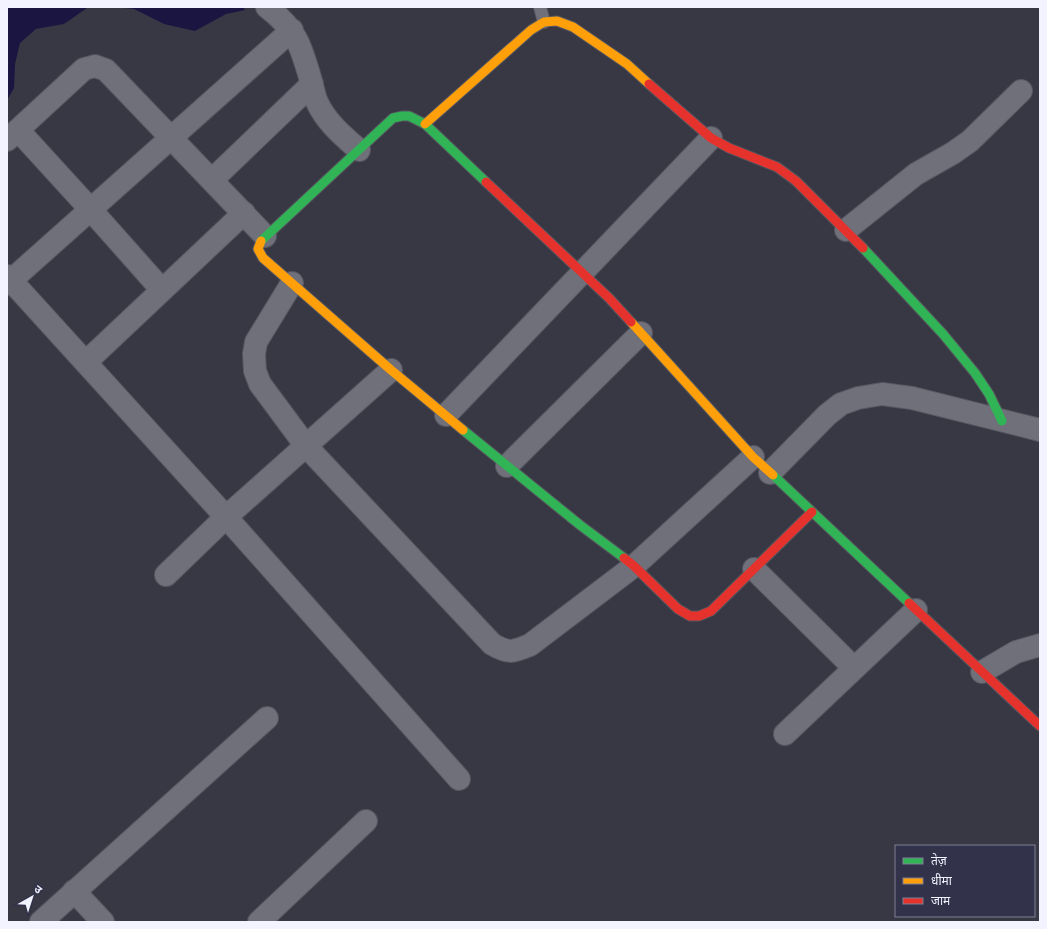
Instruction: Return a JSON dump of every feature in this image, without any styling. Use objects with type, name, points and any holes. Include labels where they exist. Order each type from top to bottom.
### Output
[{"type":"street","points":[[267,7],[292,30],[302,48],[317,101],[332,124],[359,150]]},
{"type":"street","points":[[425,124],[531,30],[544,22],[557,21],[573,27],[641,76],[711,138],[729,148],[777,167],[796,181],[846,230],[943,334],[975,373],[989,394],[1002,420]]},
{"type":"street","points":[[292,30],[91,210],[8,280],[86,362],[459,779]]},
{"type":"street","points":[[162,290],[91,210],[12,135],[84,69],[95,66],[106,70],[265,236]]},
{"type":"street","points":[[212,180],[312,84]]},
{"type":"street","points":[[846,230],[916,174],[953,153],[970,141],[1021,91]]},
{"type":"street","points":[[812,512],[711,611],[699,616],[690,616],[678,609],[634,566],[580,525],[391,370],[263,258],[258,249],[260,242],[393,118],[403,115],[414,117],[425,124],[609,298],[753,457],[812,512],[982,672],[1040,726]]},
{"type":"street","points":[[446,415],[711,138]]},
{"type":"street","points":[[86,362],[244,214]]},
{"type":"street","points":[[292,283],[256,342],[254,354],[255,371],[260,384],[306,446],[492,644],[503,651],[516,650],[530,645],[634,566],[753,457]]},
{"type":"street","points":[[507,466],[641,333]]},
{"type":"street","points":[[166,575],[226,517],[391,370]]},
{"type":"street","points":[[770,473],[827,415],[842,404],[858,398],[882,394],[912,398],[1040,430]]},
{"type":"street","points":[[754,569],[854,668]]},
{"type":"street","points":[[785,734],[916,610]]},
{"type":"street","points":[[982,672],[1016,652],[1040,645]]},
{"type":"street","points":[[41,922],[267,718]]},
{"type":"street","points":[[259,922],[366,821]]},
{"type":"street","points":[[74,891],[103,922]]},
{"type":"lane","points":[[540,7],[544,22]]},
{"type":"shaded area","points":[[7,7],[95,7],[87,8],[64,24],[36,29],[20,43],[15,64],[14,88],[7,100]]},
{"type":"shaded area","points":[[115,7],[243,7],[245,10],[226,14],[195,31],[164,24],[134,9]]},
{"type":"traffic: fast","points":[[261,241],[393,118],[409,116],[425,124],[486,182]]},
{"type":"traffic: fast","points":[[863,248],[943,334],[975,373],[989,394],[1002,421]]},
{"type":"traffic: fast","points":[[463,430],[580,525],[624,558]]},
{"type":"traffic: fast","points":[[773,475],[909,603]]},
{"type":"traffic: slow","points":[[425,124],[531,30],[544,22],[557,21],[573,27],[627,64],[649,84]]},
{"type":"traffic: slow","points":[[261,241],[258,249],[263,258],[391,370],[463,430]]},
{"type":"traffic: slow","points":[[631,322],[753,457],[773,475]]},
{"type":"traffic: jam","points":[[649,84],[711,138],[729,148],[777,167],[796,181],[863,248]]},
{"type":"traffic: jam","points":[[486,182],[609,298],[631,322]]},
{"type":"traffic: jam","points":[[624,558],[678,609],[690,616],[699,616],[711,611],[812,512]]},
{"type":"traffic: jam","points":[[909,603],[1040,726]]}]
